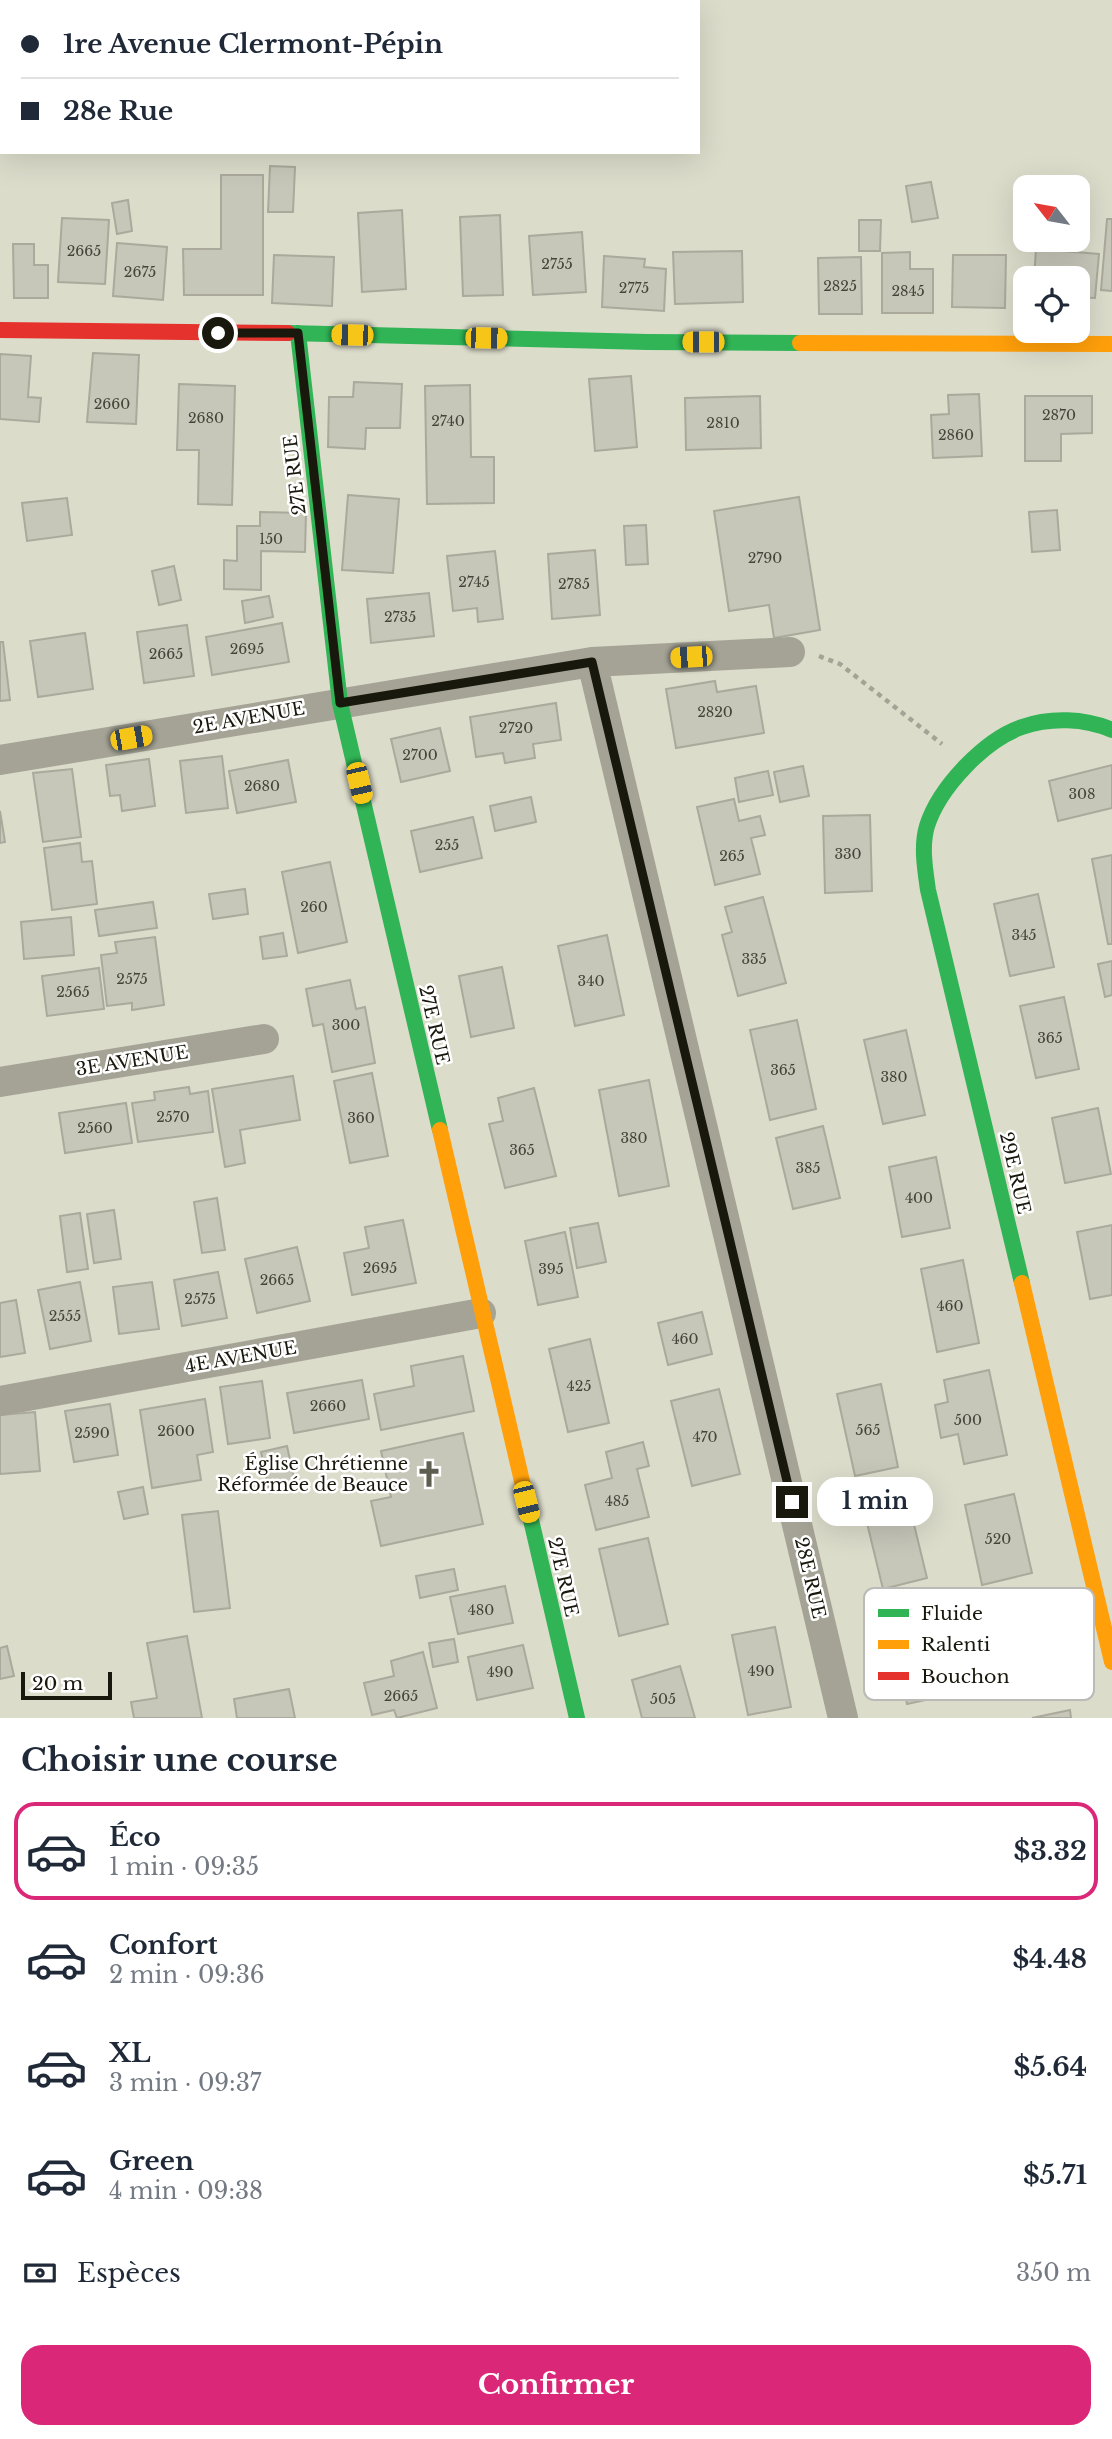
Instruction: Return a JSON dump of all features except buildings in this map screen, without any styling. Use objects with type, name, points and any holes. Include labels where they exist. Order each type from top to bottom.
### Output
[{"type":"street","points":[[0,330],[298,333],[647,342],[1112,344]]},
{"type":"street","name":"27E RUE","points":[[298,333],[340,703],[577,1718]]},
{"type":"street","name":"2E AVENUE","points":[[0,760],[592,662],[790,652]]},
{"type":"street","name":"28E RUE","points":[[592,662],[843,1718]]},
{"type":"street","name":"29E RUE","points":[[1112,730],[1090,722],[1059,721],[1018,727],[967,763],[945,791],[927,825],[923,857],[928,890],[1112,1662]]},
{"type":"street","name":"3E AVENUE","points":[[0,1082],[264,1039]]},
{"type":"street","name":"4E AVENUE","points":[[0,1401],[481,1313]]},
{"type":"path","points":[[790,652],[820,656],[840,664],[967,763]]},
{"type":"traffic: fast","points":[[288,333],[800,343]]},
{"type":"traffic: fast","points":[[298,333],[340,703],[440,1130]]},
{"type":"traffic: fast","points":[[1022,1283],[928,890],[924,858],[925,834],[933,811],[952,781],[978,754],[1008,733],[1033,724],[1056,720],[1079,721],[1112,730]]},
{"type":"traffic: fast","points":[[525,1494],[577,1718]]},
{"type":"traffic: slow","points":[[800,343],[1112,344]]},
{"type":"traffic: slow","points":[[440,1130],[525,1494]]},
{"type":"traffic: slow","points":[[1022,1283],[1112,1662]]},
{"type":"traffic: jam","points":[[0,330],[288,333]]},
{"type":"place","name":"Église Chrétienne Réformée de Beauce","points":[[429,1474]]},
{"type":"route","points":[[218,333],[298,333],[340,703],[592,662],[792,1502]]}]
